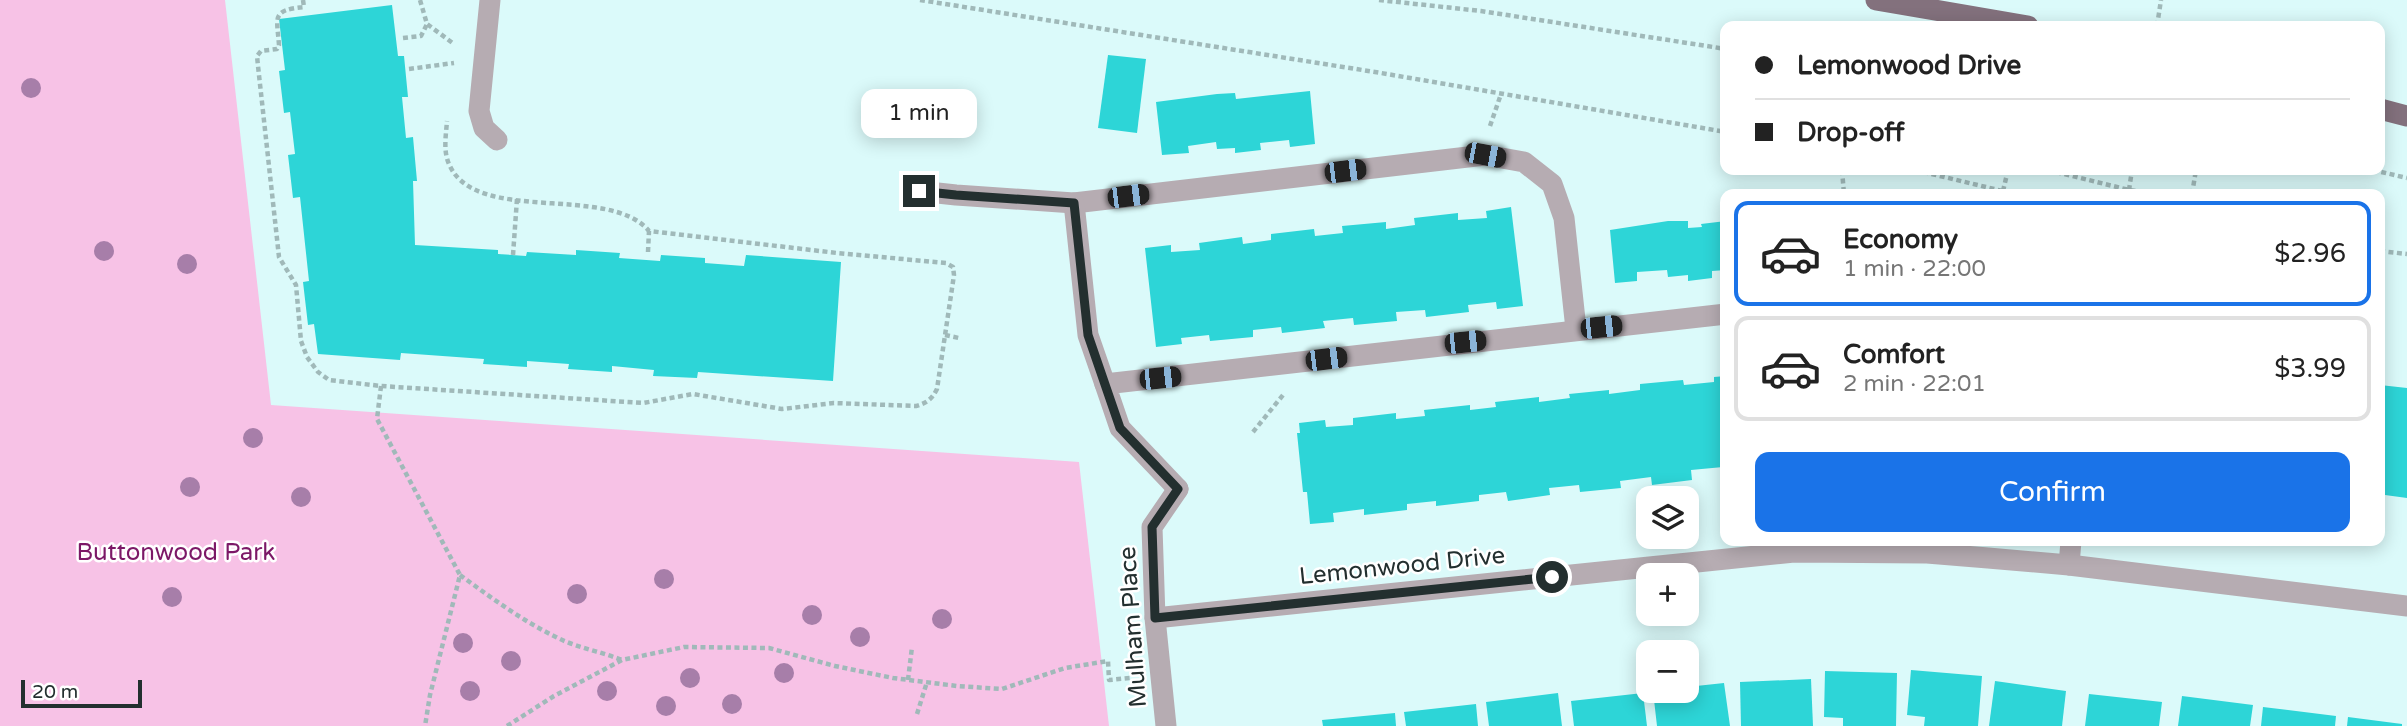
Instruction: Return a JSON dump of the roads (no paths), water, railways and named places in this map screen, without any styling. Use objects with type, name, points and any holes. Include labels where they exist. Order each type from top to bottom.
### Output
[{"type":"main road","points":[[1875,0],[1999,21]]},
{"type":"main road","points":[[2385,110],[2407,116]]},
{"type":"street","points":[[490,0],[478,111],[484,128],[498,140]]},
{"type":"street","points":[[919,191],[1074,203],[1485,155],[1524,162],[1552,184],[1564,218],[1576,329]]},
{"type":"street","points":[[1074,203],[1088,335],[1105,384],[1720,315]]},
{"type":"street","name":"Mulham Place","points":[[1105,384],[1120,428],[1178,489],[1152,527],[1155,618],[1166,726]]},
{"type":"street","points":[[2069,565],[2071,546]]},
{"type":"street","name":"Lemonwood Drive","points":[[1155,618],[1794,552],[1927,553],[2069,565],[2407,606]]},
{"type":"park label","name":"Buttonwood Park","points":[[176,552]]}]
